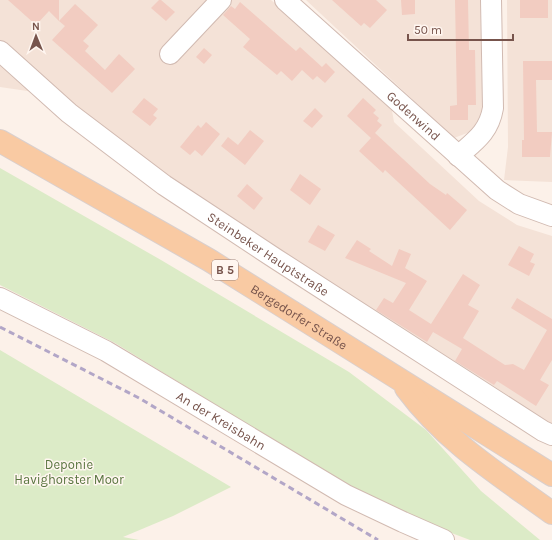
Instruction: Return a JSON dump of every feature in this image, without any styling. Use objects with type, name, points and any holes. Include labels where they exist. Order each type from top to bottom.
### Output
[{"type":"main road","name":"Bergedorfer Straße","points":[[0,141],[209,260],[398,377],[552,475]]},
{"type":"main road","points":[[398,377],[423,412],[468,453],[552,513]]},
{"type":"street","points":[[170,54],[221,0]]},
{"type":"street","name":"Godenwind","points":[[285,0],[497,190],[519,204],[552,216]]},
{"type":"street","points":[[458,156],[485,130],[491,120],[493,108],[491,0]]},
{"type":"street","name":"Steinbeker Hauptstraße","points":[[0,51],[69,113],[164,185],[289,268],[543,431],[552,435]]},
{"type":"street","name":"An der Kreisbahn","points":[[0,298],[106,350],[346,495],[397,520],[444,540]]},
{"type":"shaded area","points":[[0,0],[271,0],[391,105],[394,122],[479,201],[517,225],[552,236],[552,443],[41,93],[0,87]]},
{"type":"shaded area","points":[[306,0],[480,0],[483,127],[454,138]]},
{"type":"shaded area","points":[[507,0],[552,0],[552,182],[504,180],[508,147]]},
{"type":"green space","points":[[0,168],[161,260],[349,372],[426,430],[481,491],[540,540],[470,540],[380,506],[115,343],[0,285]]},
{"type":"green space","name":"Deponie Havighorster Moor","points":[[0,350],[231,487],[173,516],[123,537],[139,540],[0,540]]},
{"type":"building","points":[[8,0],[59,0],[59,21],[49,11],[36,25]]},
{"type":"building","points":[[159,0],[175,12],[166,21],[151,8]]},
{"type":"building","points":[[332,0],[376,0],[387,10],[370,28],[364,23],[361,26]]},
{"type":"building","points":[[401,0],[415,0],[415,14],[402,15]]},
{"type":"building","points":[[455,0],[468,0],[469,50],[475,50],[476,105],[468,105],[468,120],[450,120],[450,106],[457,105]]},
{"type":"building","points":[[520,0],[548,0],[548,18],[520,18]]},
{"type":"building","points":[[240,2],[296,51],[300,47],[322,67],[326,63],[335,72],[325,83],[317,76],[313,80],[302,70],[292,81],[281,71],[277,75],[243,47],[250,39],[223,15],[231,6],[235,9]]},
{"type":"building","points":[[75,4],[98,25],[83,41],[89,46],[85,51],[105,70],[119,54],[135,69],[112,93],[52,40],[65,26],[59,21]]},
{"type":"building","points":[[204,48],[212,55],[204,64],[196,57]]},
{"type":"building","points":[[523,61],[552,61],[552,80],[536,80],[537,132],[552,132],[550,157],[522,157],[522,140],[524,140]]},
{"type":"building","points":[[144,98],[158,109],[153,115],[157,118],[150,126],[132,112]]},
{"type":"building","points":[[363,98],[376,110],[373,113],[379,118],[377,121],[382,125],[375,133],[430,184],[446,195],[447,193],[467,210],[450,230],[385,170],[383,173],[359,151],[371,138],[347,116]]},
{"type":"building","points":[[315,108],[323,116],[312,128],[303,121]]},
{"type":"building","points":[[206,122],[220,134],[202,156],[195,150],[190,155],[180,147],[198,125],[201,128]]},
{"type":"building","points":[[250,130],[264,141],[245,165],[221,146],[228,137],[238,145]]},
{"type":"building","points":[[300,174],[321,189],[310,205],[290,190]]},
{"type":"building","points":[[247,184],[263,198],[254,210],[237,196]]},
{"type":"building","points":[[318,225],[335,235],[325,251],[308,242]]},
{"type":"building","points":[[357,240],[371,249],[369,251],[392,266],[399,249],[411,254],[405,268],[427,281],[409,310],[431,324],[463,274],[480,285],[468,305],[479,311],[463,338],[505,365],[513,364],[524,370],[547,330],[511,308],[517,298],[552,319],[552,360],[540,380],[549,385],[536,406],[497,381],[494,385],[455,361],[462,349],[433,332],[427,342],[376,310],[384,298],[393,303],[406,283],[345,258]]},
{"type":"building","points":[[519,246],[534,254],[530,262],[535,264],[529,276],[508,265]]},
{"type":"railway","points":[[0,327],[139,398],[378,540]]}]
